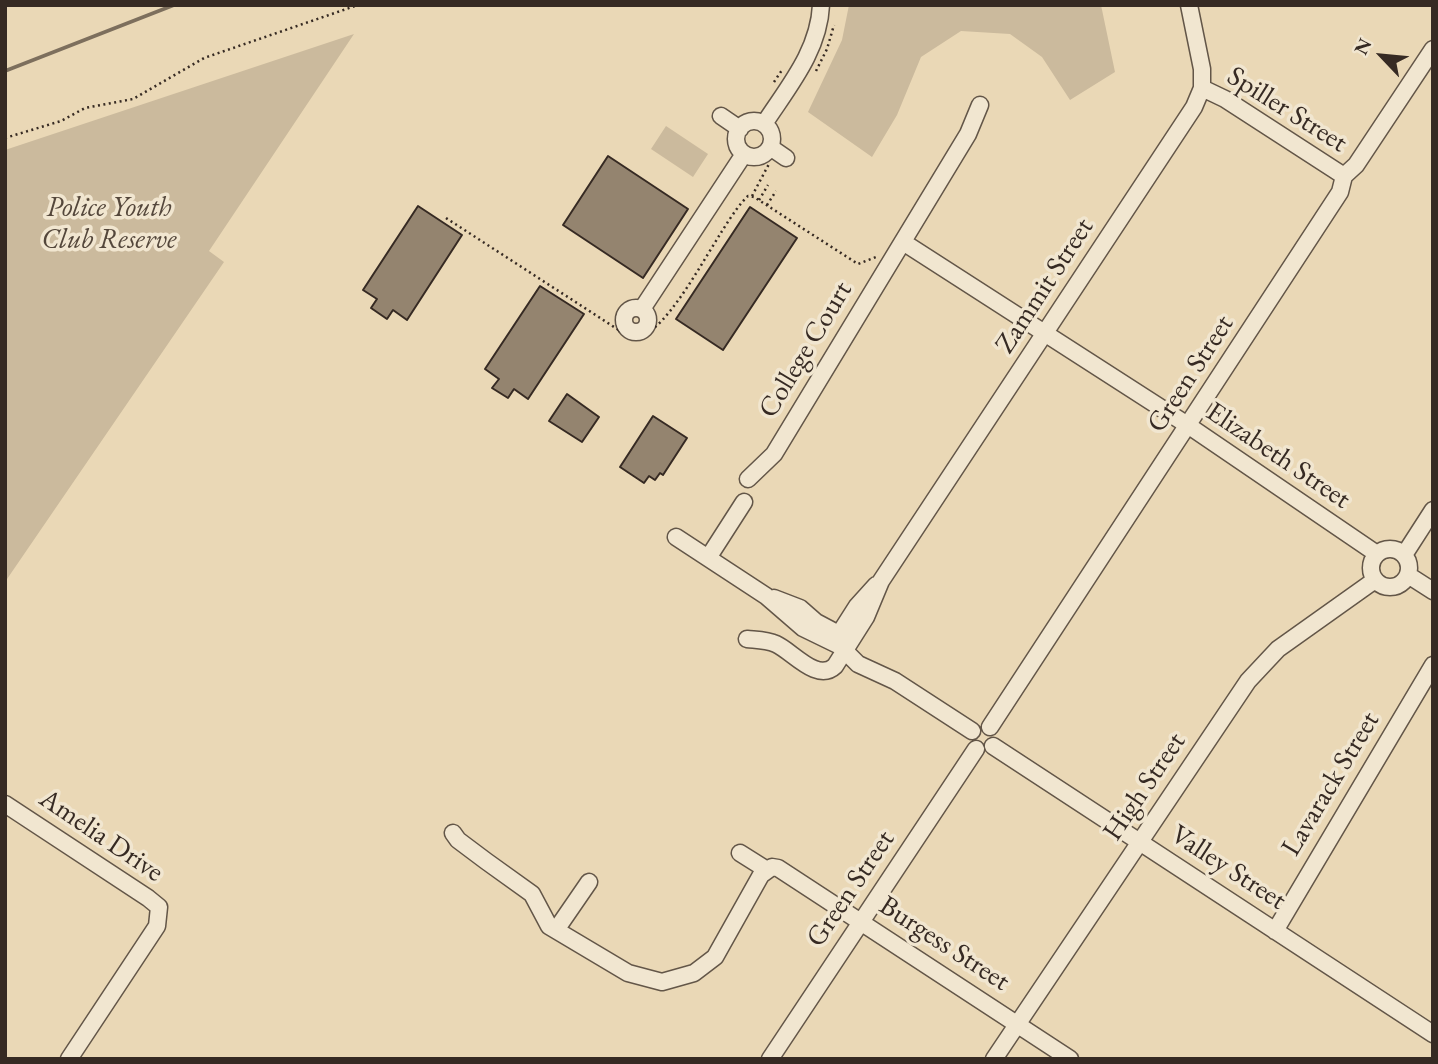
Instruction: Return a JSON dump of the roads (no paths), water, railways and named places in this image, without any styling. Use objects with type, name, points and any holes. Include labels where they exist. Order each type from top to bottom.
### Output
[{"type":"street","points":[[764,124],[811,50],[819,25],[821,5]]},
{"type":"street","points":[[1189,5],[1202,69],[1202,88]]},
{"type":"street","name":"Green Street","points":[[990,727],[1340,192],[1344,176],[1356,165],[1433,49]]},
{"type":"street","name":"Spiller Street","points":[[1202,88],[1225,99],[1344,176]]},
{"type":"street","name":"Zammit Street","points":[[747,639],[774,643],[820,671],[832,669],[860,601],[881,581],[1184,123],[1202,88]]},
{"type":"street","name":"College Court","points":[[748,478],[774,454],[970,131],[980,105]]},
{"type":"street","points":[[721,116],[740,129]]},
{"type":"street","points":[[751,122],[764,124],[771,134],[770,147],[758,157],[744,154],[736,141],[740,129],[751,122]]},
{"type":"street","points":[[770,147],[786,158]]},
{"type":"street","points":[[642,309],[744,154]]},
{"type":"street","name":"Elizabeth Street","points":[[903,242],[1189,426],[1377,554]]},
{"type":"street","points":[[708,558],[744,502]]},
{"type":"street","points":[[1404,555],[1433,510]]},
{"type":"street","points":[[676,537],[766,596],[800,608],[842,642],[858,664],[895,681],[972,731]]},
{"type":"street","points":[[1392,549],[1404,555],[1408,562],[1408,575],[1402,583],[1389,587],[1375,580],[1371,569],[1377,554],[1392,549]]},
{"type":"street","points":[[1408,575],[1433,591]]},
{"type":"street","name":"High Street","points":[[994,1059],[1248,681],[1278,649],[1375,580]]},
{"type":"street","name":"Lavarack Street","points":[[1275,931],[1433,665]]},
{"type":"street","points":[[982,725],[990,727],[995,734],[993,746],[987,750],[976,749],[971,743],[972,731],[982,725]]},
{"type":"street","name":"Valley Street","points":[[993,746],[1431,1030]]},
{"type":"street","name":"Green Street","points":[[770,1059],[976,749]]},
{"type":"street","name":"Amelia Drive","points":[[5,804],[159,907],[157,926],[69,1059]]},
{"type":"street","points":[[453,833],[458,840],[532,894],[545,921],[556,930],[628,973],[650,980],[673,981],[694,973],[715,957],[766,870],[740,853]]},
{"type":"street","name":"Burgess Street","points":[[766,870],[778,867],[789,873],[1070,1059]]},
{"type":"street","points":[[556,930],[589,882]]},
{"type":"waterway","points":[[5,71],[174,5]]},
{"type":"park label","name":"Police Youth Club Reserve","points":[[109,224]]}]
